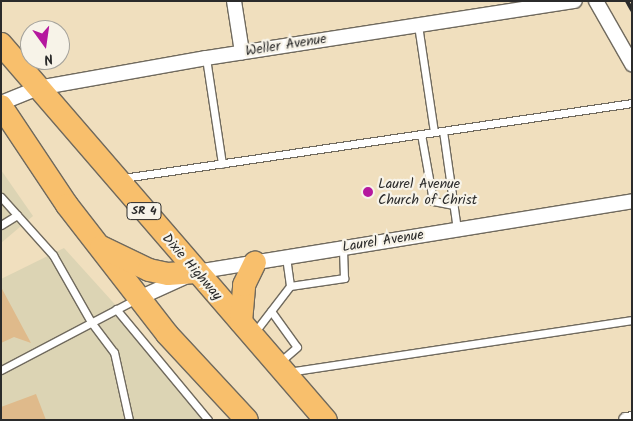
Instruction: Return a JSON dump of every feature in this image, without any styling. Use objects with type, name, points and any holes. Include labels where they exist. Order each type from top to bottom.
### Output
[{"type":"main road","name":"Dixie Highway","points":[[1,44],[196,272],[326,420]]},
{"type":"main road","points":[[1,105],[30,153],[167,334],[247,420]]},
{"type":"main road","points":[[99,246],[149,270],[168,274],[196,272]]},
{"type":"main road","points":[[246,328],[244,285],[255,262]]},
{"type":"street","points":[[234,1],[242,52]]},
{"type":"street","name":"Weller Avenue","points":[[1,105],[38,88],[242,52],[575,1]]},
{"type":"street","points":[[596,1],[632,64]]},
{"type":"street","name":"Laurel Avenue","points":[[139,298],[196,272],[632,201]]},
{"type":"street","points":[[626,420],[632,419]]},
{"type":"lane","points":[[418,25],[434,132]]},
{"type":"lane","points":[[206,58],[222,164]]},
{"type":"lane","points":[[116,179],[632,104]]},
{"type":"lane","points":[[443,131],[457,229]]},
{"type":"lane","points":[[421,134],[432,201],[454,205]]},
{"type":"lane","points":[[1,197],[53,255],[92,322],[114,352],[129,420]]},
{"type":"lane","points":[[1,225],[17,215]]},
{"type":"lane","points":[[246,328],[270,311],[290,286],[344,278],[343,248]]},
{"type":"lane","points":[[286,257],[290,286]]},
{"type":"lane","points":[[1,370],[139,298]]},
{"type":"lane","points":[[116,309],[208,420]]},
{"type":"lane","points":[[270,311],[297,347],[282,368]]},
{"type":"lane","points":[[282,368],[632,320]]},
{"type":"shaded area","points":[[1,170],[33,216],[1,243]]},
{"type":"shaded area","points":[[64,248],[158,352],[214,420],[1,420],[1,279]]},
{"type":"building","points":[[1,287],[31,343],[14,337],[1,343]]},
{"type":"building","points":[[36,394],[46,420],[1,420],[1,407]]},
{"type":"railway","points":[[627,1],[632,10]]},
{"type":"place","name":"Laurel Avenue Church of Christ","points":[[368,192]]}]
